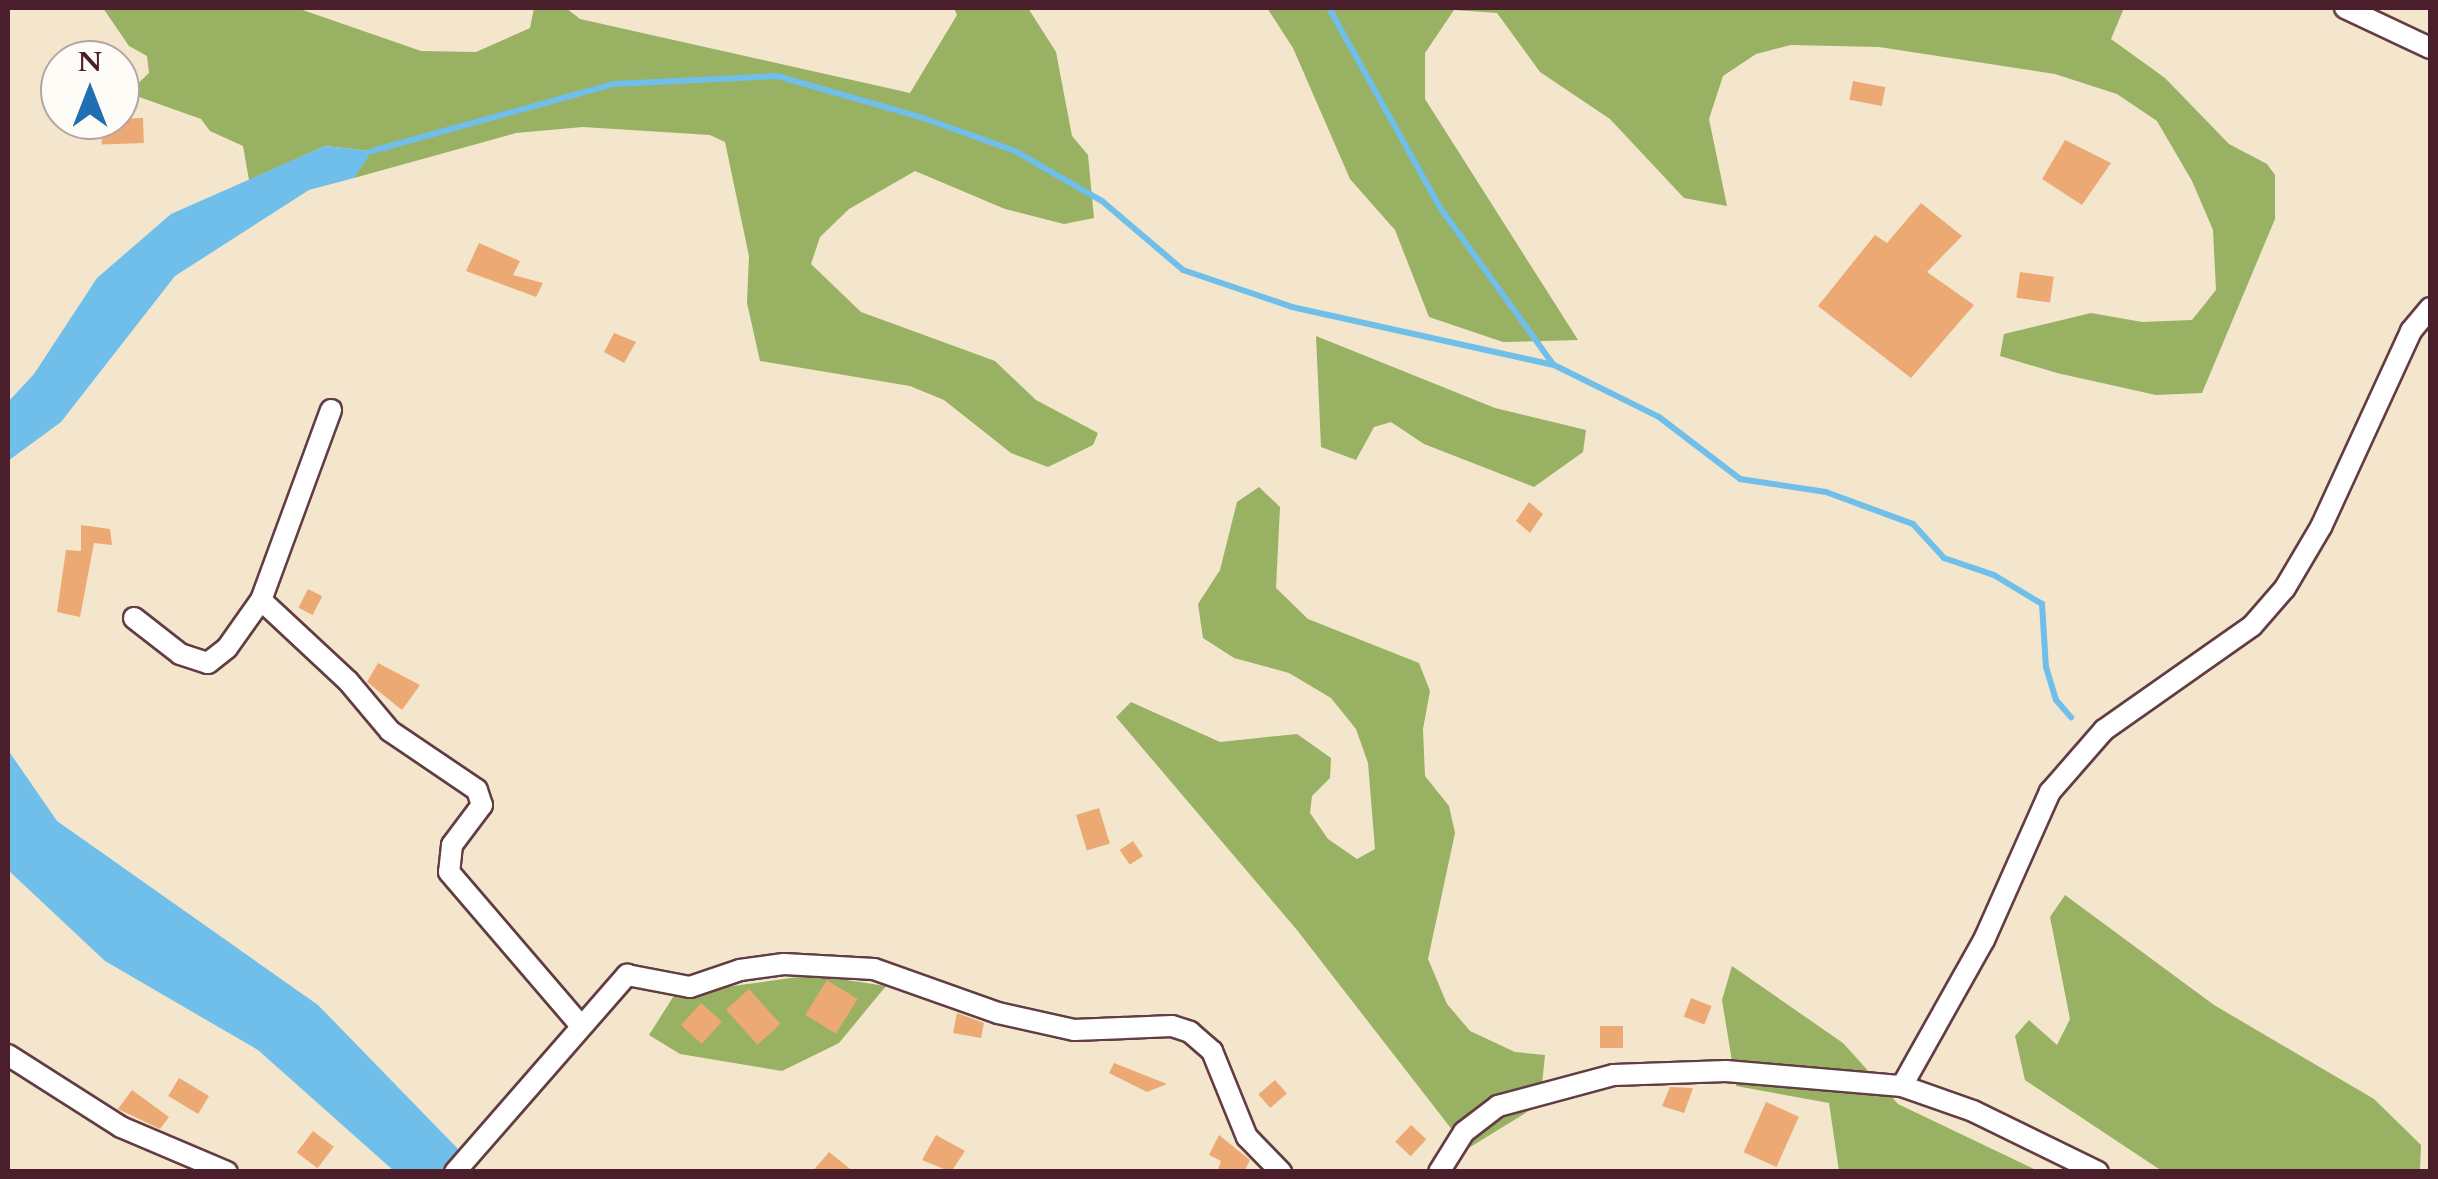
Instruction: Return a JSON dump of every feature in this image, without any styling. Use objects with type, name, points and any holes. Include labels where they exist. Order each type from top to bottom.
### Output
[{"type":"street","points":[[2345,8],[2430,48]]},
{"type":"street","points":[[1902,1086],[1984,940],[2050,792],[2104,730],[2252,626],[2284,588],[2322,528],[2411,332],[2430,308]]},
{"type":"street","points":[[134,618],[180,654],[208,663],[227,648],[261,600],[331,410]]},
{"type":"street","points":[[261,600],[348,681],[390,731],[477,790],[482,806],[452,846],[449,872],[580,1024]]},
{"type":"street","points":[[454,1172],[627,975],[690,987],[740,970],[784,964],[874,969],[998,1013],[1074,1030],[1172,1026],[1203,1040],[1212,1052],[1246,1137],[1281,1172]]},
{"type":"street","points":[[8,1055],[121,1127],[227,1172]]},
{"type":"street","points":[[1439,1172],[1464,1132],[1498,1106],[1614,1075],[1726,1071],[1902,1086],[1973,1111],[2098,1172]]},
{"type":"green space","points":[[103,8],[297,8],[421,51],[476,52],[530,28],[534,8],[566,8],[580,19],[910,93],[957,15],[954,8],[1028,8],[1056,52],[1072,136],[1088,155],[1094,218],[1064,224],[1005,209],[915,171],[849,209],[820,237],[811,264],[861,312],[995,361],[1036,400],[1098,433],[1093,445],[1048,467],[1011,453],[944,400],[910,386],[760,361],[747,303],[749,256],[725,142],[710,135],[583,127],[516,133],[354,178],[371,151],[325,146],[249,180],[243,146],[210,131],[201,119],[140,97],[140,82],[149,73],[147,56],[140,52],[140,40],[125,40]]},
{"type":"green space","points":[[1267,8],[2124,8],[2111,39],[2165,78],[2229,144],[2267,164],[2275,175],[2275,219],[2202,393],[2156,395],[2057,373],[2000,356],[2004,334],[2091,313],[2142,322],[2192,320],[2216,290],[2213,230],[2192,181],[2157,121],[2117,94],[2055,74],[1879,47],[1791,45],[1756,54],[1723,76],[1709,119],[1727,206],[1684,198],[1610,119],[1540,72],[1497,13],[1454,10],[1425,53],[1425,99],[1578,340],[1503,342],[1429,317],[1395,230],[1350,179],[1293,48]]},
{"type":"green space","points":[[1316,336],[1495,408],[1586,430],[1583,452],[1534,487],[1424,444],[1391,422],[1374,427],[1356,460],[1321,447]]},
{"type":"green space","points":[[1259,487],[1280,507],[1276,588],[1308,619],[1419,663],[1430,691],[1423,729],[1425,776],[1449,806],[1455,833],[1428,959],[1447,1004],[1470,1031],[1515,1052],[1545,1055],[1540,1104],[1467,1149],[1297,930],[1116,717],[1131,702],[1220,742],[1297,734],[1331,758],[1330,778],[1312,796],[1310,813],[1328,839],[1357,859],[1375,849],[1368,763],[1356,729],[1331,698],[1289,673],[1234,658],[1203,638],[1198,604],[1220,570],[1237,502]]},
{"type":"green space","points":[[2065,895],[2214,1005],[2374,1099],[2421,1145],[2420,1171],[2162,1171],[2025,1080],[2015,1036],[2029,1020],[2057,1045],[2070,1019],[2050,917]]},
{"type":"green space","points":[[1732,966],[1843,1043],[1898,1104],[2038,1171],[1839,1171],[1829,1103],[1736,1086],[1722,1000]]},
{"type":"green space","points":[[813,975],[886,986],[839,1043],[782,1071],[680,1054],[649,1035],[675,994]]},
{"type":"water","points":[[325,146],[372,151],[354,178],[309,190],[175,276],[61,422],[8,461],[8,402],[34,374],[97,278],[171,214]]},
{"type":"water","points":[[8,750],[57,821],[318,1005],[460,1151],[442,1171],[394,1171],[258,1050],[105,961],[8,870]]},
{"type":"building","points":[[1853,81],[1885,87],[1882,106],[1849,100]]},
{"type":"building","points":[[143,118],[144,143],[102,144],[102,140],[140,140]]},
{"type":"building","points":[[2065,140],[2111,163],[2082,205],[2042,179]]},
{"type":"building","points":[[1921,203],[1962,236],[1927,272],[1974,305],[1911,378],[1818,306],[1875,235],[1887,243]]},
{"type":"building","points":[[479,243],[520,261],[513,275],[543,283],[536,297],[466,271]]},
{"type":"building","points":[[2020,272],[2054,277],[2050,302],[2016,298]]},
{"type":"building","points":[[614,333],[636,342],[624,363],[604,352]]},
{"type":"building","points":[[1529,502],[1543,514],[1530,533],[1516,521]]},
{"type":"building","points":[[81,525],[110,529],[112,545],[94,543],[80,617],[57,612],[66,550],[81,551]]},
{"type":"building","points":[[308,589],[322,596],[313,615],[298,608]]},
{"type":"building","points":[[378,663],[420,685],[402,710],[367,682]]},
{"type":"building","points":[[1099,808],[1110,843],[1087,850],[1076,815]]},
{"type":"building","points":[[1133,841],[1143,856],[1130,865],[1120,850]]},
{"type":"building","points":[[827,980],[858,999],[836,1034],[805,1015]]},
{"type":"building","points":[[749,989],[780,1024],[757,1045],[726,1010]]},
{"type":"building","points":[[1691,998],[1712,1006],[1704,1025],[1684,1017]]},
{"type":"building","points":[[701,1003],[722,1022],[702,1044],[681,1025]]},
{"type":"building","points":[[957,1013],[984,1023],[981,1038],[953,1033]]},
{"type":"building","points":[[1600,1026],[1623,1026],[1623,1048],[1600,1048]]},
{"type":"building","points":[[1114,1063],[1167,1084],[1147,1092],[1109,1073]]},
{"type":"building","points":[[179,1078],[209,1096],[198,1114],[168,1096]]},
{"type":"building","points":[[1275,1080],[1287,1094],[1270,1108],[1258,1094]]},
{"type":"building","points":[[1670,1087],[1693,1088],[1684,1113],[1662,1106]]},
{"type":"building","points":[[132,1090],[169,1117],[160,1129],[118,1109]]},
{"type":"building","points":[[1766,1102],[1799,1117],[1777,1167],[1744,1152]]},
{"type":"building","points":[[1411,1125],[1426,1139],[1411,1156],[1395,1142]]},
{"type":"building","points":[[313,1131],[334,1147],[318,1168],[297,1153]]},
{"type":"building","points":[[936,1135],[965,1151],[951,1172],[922,1160]]},
{"type":"building","points":[[1219,1135],[1250,1160],[1244,1172],[1217,1172],[1221,1161],[1209,1155]]},
{"type":"building","points":[[829,1152],[854,1172],[812,1172]]},
{"type":"waterway","points":[[1329,8],[1439,206],[1553,364]]},
{"type":"waterway","points":[[372,151],[614,84],[777,76],[923,118],[1015,151],[1102,201],[1183,270],[1292,307],[1554,365],[1659,417],[1740,479],[1826,492],[1913,524],[1944,558],[1994,575],[2042,604],[2046,667],[2056,700],[2071,717]]}]
